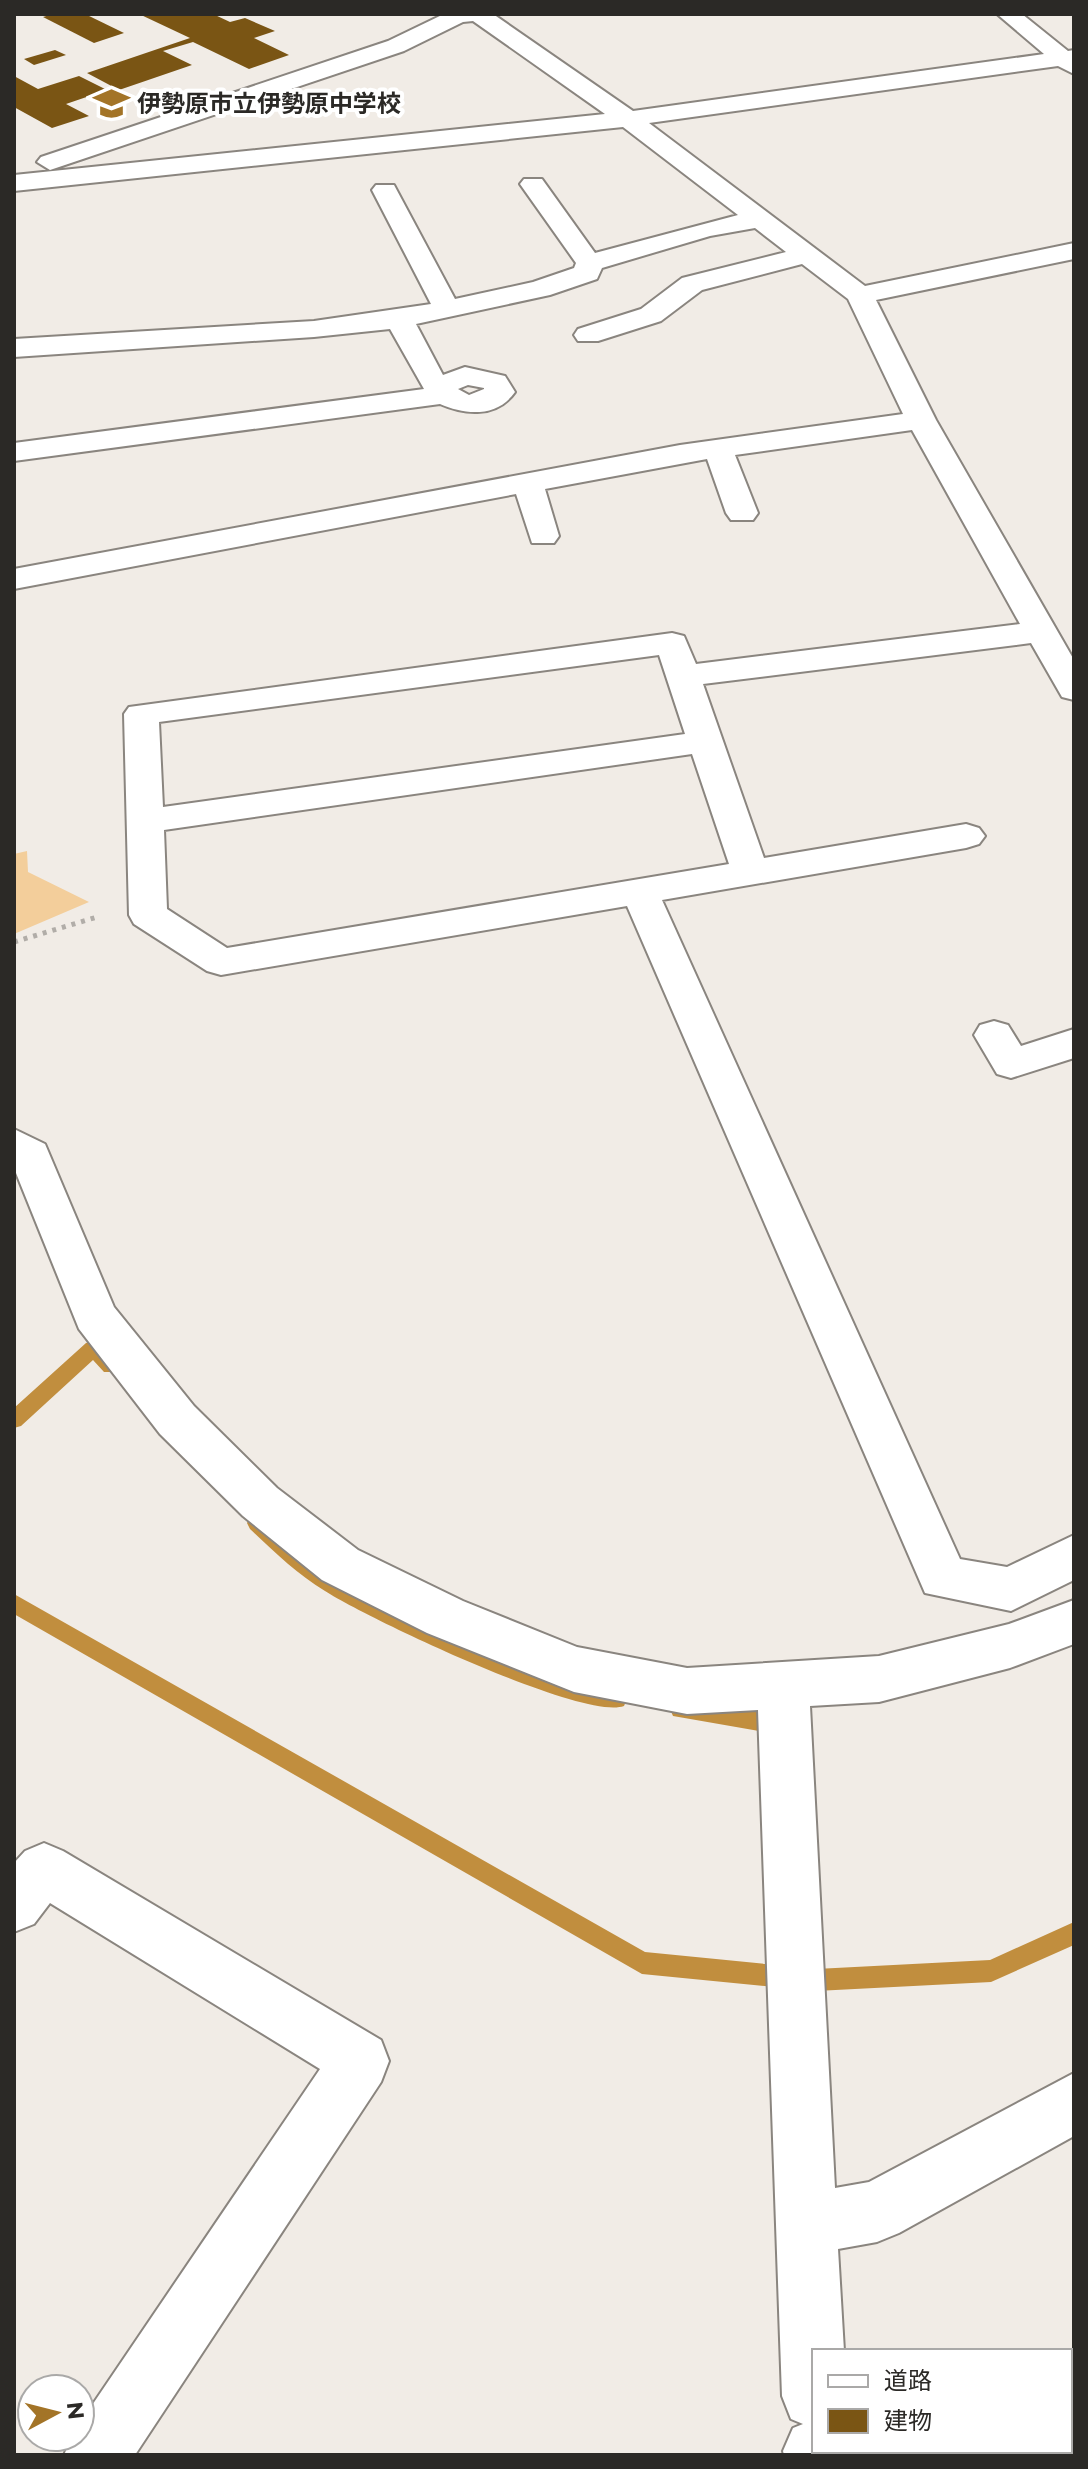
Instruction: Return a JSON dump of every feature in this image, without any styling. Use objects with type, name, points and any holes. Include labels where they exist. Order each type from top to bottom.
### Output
[{"type":"street","points":[[1008,14],[1071,61]]},
{"type":"street","points":[[14,175],[396,46],[466,15],[628,119],[860,295],[921,420],[1056,649],[1074,690]]},
{"type":"street","points":[[14,183],[628,119],[1071,61]]},
{"type":"street","points":[[14,348],[314,329],[400,319],[540,289],[587,273],[589,263],[533,184]]},
{"type":"street","points":[[383,203],[447,309]]},
{"type":"street","points":[[589,263],[706,229],[759,219]]},
{"type":"street","points":[[860,295],[1074,251]]},
{"type":"street","points":[[588,335],[657,325],[692,284],[806,255]]},
{"type":"street","points":[[14,452],[442,395],[400,319]]},
{"type":"street","points":[[14,579],[528,482],[718,449],[921,420]]},
{"type":"street","points":[[718,449],[742,513]]},
{"type":"street","points":[[528,482],[543,536]]},
{"type":"street","points":[[750,872],[672,643],[141,714],[148,915],[221,962],[966,836]]},
{"type":"street","points":[[685,676],[1056,649]]},
{"type":"street","points":[[147,821],[704,742]]},
{"type":"street","points":[[640,892],[943,1578],[1011,1589],[1074,1556]]},
{"type":"street","points":[[1009,1063],[1074,1043]]},
{"type":"street","points":[[14,1144],[30,1155],[95,1316],[177,1420],[260,1502],[340,1565],[445,1617],[574,1669],[687,1691],[879,1679],[1010,1646],[1074,1622]]},
{"type":"street","points":[[783,1685],[812,2353]]},
{"type":"street","points":[[14,1905],[44,1869],[360,2061],[97,2455]]},
{"type":"street","points":[[806,2224],[877,2211],[1074,2103]]},
{"type":"path","points":[[14,942],[148,901]]},
{"type":"shaded area","points":[[27,851],[28,872],[89,902],[14,934],[14,854]]},
{"type":"building","points":[[85,14],[124,33],[94,43],[43,17]]},
{"type":"building","points":[[139,14],[213,14],[230,22],[245,18],[275,31],[254,38],[289,55],[249,69],[193,42],[163,51],[192,65],[119,90],[87,73],[190,38]]},
{"type":"building","points":[[55,50],[66,55],[34,65],[24,59]]},
{"type":"building","points":[[14,76],[38,89],[79,76],[107,90],[66,104],[89,116],[52,128],[14,107]]},
{"type":"waterway","points":[[14,1420],[93,1348],[111,1367]]},
{"type":"waterway","points":[[257,1523],[291,1555],[329,1583],[411,1628],[587,1695],[616,1699]]},
{"type":"waterway","points":[[14,1603],[642,1963],[816,1980],[991,1971],[1074,1933]]},
{"type":"waterway","points":[[681,1709],[768,1723],[771,1737]]},
{"type":"place","name":"伊勢原市立伊勢原中学校","points":[[111,104]]}]
